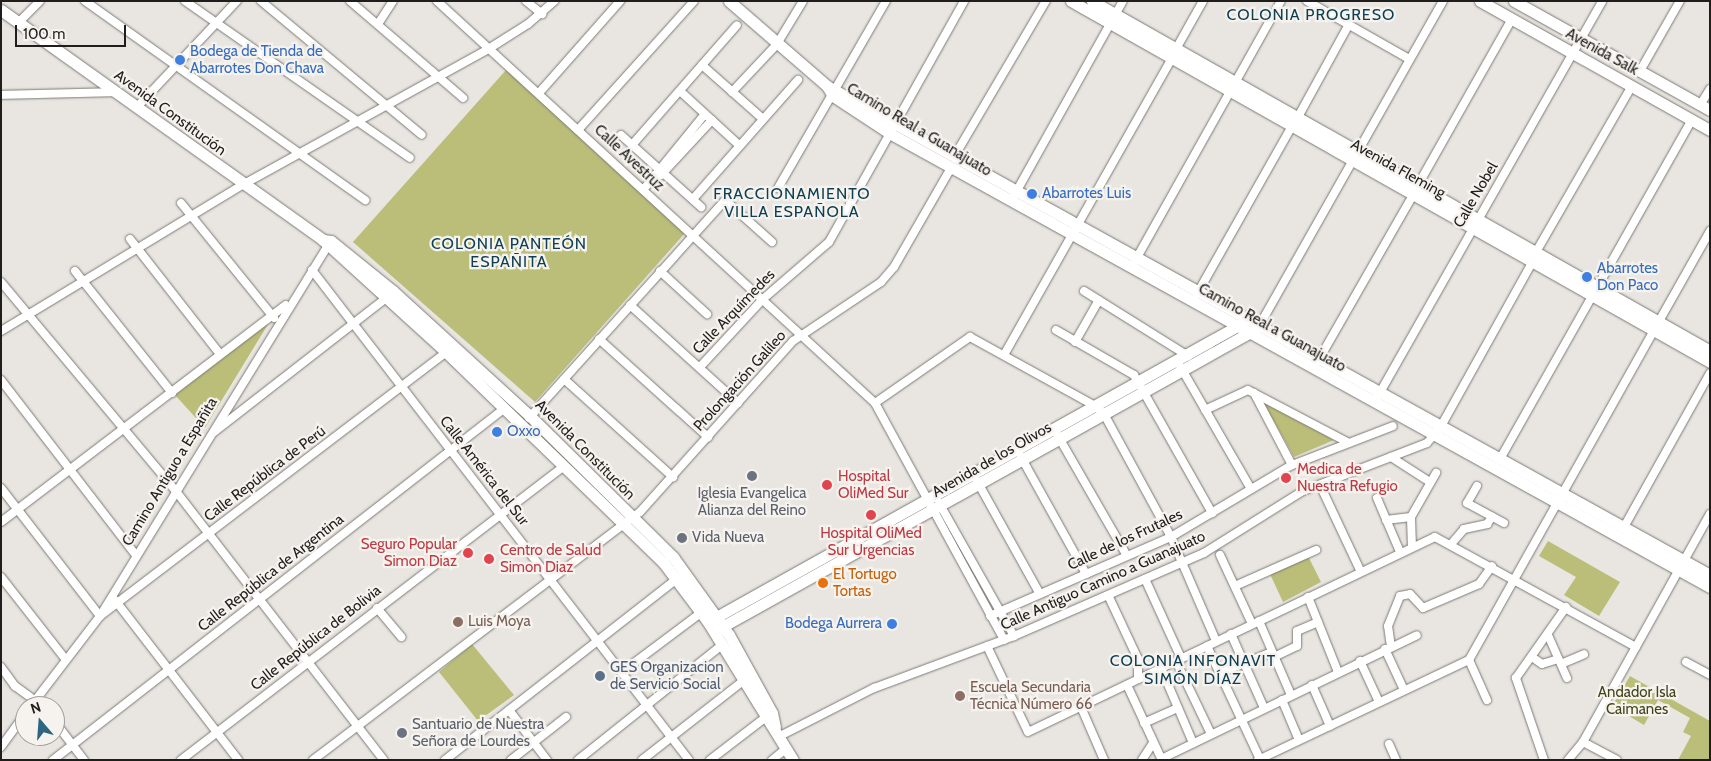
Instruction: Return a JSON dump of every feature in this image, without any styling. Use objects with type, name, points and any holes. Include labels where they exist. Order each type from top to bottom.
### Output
[{"type":"street","points":[[18,22],[40,1]]},
{"type":"street","points":[[85,1],[302,153],[365,200]]},
{"type":"street","points":[[184,1],[410,158]]},
{"type":"street","points":[[137,107],[178,66],[236,1]]},
{"type":"street","points":[[261,1],[422,135]]},
{"type":"street","points":[[350,1],[463,98]]},
{"type":"street","points":[[378,24],[393,1]]},
{"type":"street","name":"Calle Avestruz","points":[[437,1],[692,236],[763,298],[875,403],[933,502]]},
{"type":"street","points":[[526,1],[542,14]]},
{"type":"street","points":[[1,331],[244,184],[490,48],[542,14],[554,1]]},
{"type":"street","points":[[539,93],[620,1]]},
{"type":"street","points":[[578,130],[694,1]]},
{"type":"street","name":"Camino Real a Guanajuato","points":[[729,1],[832,90],[893,129],[1242,324],[1318,361],[1377,399]]},
{"type":"street","points":[[732,92],[777,44],[803,1]]},
{"type":"street","points":[[778,188],[832,90],[886,1]]},
{"type":"street","name":"Calle Arquímedes","points":[[700,367],[763,298],[829,242],[964,1]]},
{"type":"street","name":"Prolongación Galileo","points":[[313,760],[627,520],[673,476],[802,334],[881,282],[894,267],[1046,1]]},
{"type":"street","name":"Avenida Fleming","points":[[1071,1],[1113,19],[1295,121],[1656,327],[1710,362]]},
{"type":"street","name":"Avenida Fleming","points":[[1092,1],[1113,19]]},
{"type":"street","points":[[1014,196],[1123,1]]},
{"type":"street","points":[[1004,355],[1073,229],[1203,1]]},
{"type":"street","points":[[1133,263],[1281,1]]},
{"type":"street","points":[[1307,1],[1409,60]]},
{"type":"street","points":[[1254,330],[1356,156],[1443,1]]},
{"type":"street","name":"Avenida Salk","points":[[1480,1],[1710,130]]},
{"type":"street","name":"Calle Nobel","points":[[1377,399],[1602,1]]},
{"type":"street","points":[[1640,71],[1680,1]]},
{"type":"street","name":"Avenida Salk","points":[[1519,2],[1705,108]]},
{"type":"street","name":"Avenida Constitución","points":[[1,10],[327,243],[530,416],[627,520],[702,612],[716,624],[722,645],[743,681],[768,715]]},
{"type":"street","points":[[1318,361],[1512,19]]},
{"type":"street","points":[[632,145],[737,24]]},
{"type":"street","points":[[1195,297],[1348,26]]},
{"type":"street","points":[[702,65],[763,119]]},
{"type":"street","points":[[693,199],[798,80]]},
{"type":"street","points":[[1438,432],[1632,86]]},
{"type":"street","points":[[1705,108],[1710,89]]},
{"type":"street","points":[[680,91],[740,146]]},
{"type":"street","points":[[1,95],[116,92]]},
{"type":"street","points":[[660,172],[705,114]]},
{"type":"street","points":[[643,190],[712,120]]},
{"type":"street","points":[[1500,459],[1692,120]]},
{"type":"street","points":[[621,135],[701,207]]},
{"type":"street","points":[[522,425],[725,200],[772,242]]},
{"type":"street","points":[[181,203],[278,322]]},
{"type":"street","points":[[1206,646],[1259,759],[1298,737],[1330,726],[1470,660],[1710,231]]},
{"type":"street","points":[[130,239],[136,250],[219,353]]},
{"type":"street","name":"Avenida Constitución","points":[[327,243],[446,352],[564,466],[673,557],[716,624],[793,760]]},
{"type":"street","name":"Camino Antiguo a Españita","points":[[39,696],[100,616],[288,304],[312,270],[327,243]]},
{"type":"street","name":"Calle América del Sur","points":[[312,270],[689,760]]},
{"type":"street","points":[[75,271],[172,393]]},
{"type":"street","points":[[660,271],[707,314]]},
{"type":"street","points":[[1,282],[175,490],[384,760]]},
{"type":"street","points":[[1084,291],[1182,357],[1205,410],[1251,489]]},
{"type":"street","points":[[209,435],[386,298]]},
{"type":"street","points":[[1076,342],[1099,300]]},
{"type":"street","points":[[1,522],[172,393],[219,353],[288,304]]},
{"type":"street","points":[[630,305],[738,403]]},
{"type":"street","name":"Avenida de los Olivos","points":[[716,624],[872,539],[933,502],[1020,456],[1099,410],[1139,381],[1242,324]]},
{"type":"street","name":"Avenida Fleming","points":[[1656,327],[1710,351]]},
{"type":"street","points":[[1056,330],[1127,369],[1139,381],[1212,512]]},
{"type":"street","name":"Camino Real a Guanajuato","points":[[1254,330],[1681,565],[1710,575]]},
{"type":"street","name":"Avenida de los Olivos","points":[[1099,410],[1145,392],[1254,330]]},
{"type":"street","points":[[600,339],[708,437]]},
{"type":"street","points":[[875,403],[962,340],[980,340],[1099,410],[1171,537],[1216,641]]},
{"type":"street","name":"Calle República de Perú","points":[[100,616],[446,352]]},
{"type":"street","points":[[1182,357],[1188,368]]},
{"type":"street","points":[[1624,527],[1710,373]]},
{"type":"street","points":[[564,379],[673,476]]},
{"type":"street","points":[[1,380],[68,470],[136,555]]},
{"type":"street","points":[[1205,410],[1240,390],[1254,393],[1347,442]]},
{"type":"street","points":[[1254,393],[1292,465]]},
{"type":"street","name":"Calle República de Argentina","points":[[53,760],[505,408]]},
{"type":"street","name":"Calle de los Frutales","points":[[990,616],[1171,537],[1292,465],[1347,442],[1393,426]]},
{"type":"street","name":"Camino Real a Guanajuato","points":[[1438,432],[1500,459],[1562,498],[1624,527],[1710,587]]},
{"type":"street","name":"Calle Antiguo Camino a Guanajuato","points":[[778,732],[874,688],[1014,636],[1145,579],[1182,562],[1320,485],[1392,457],[1438,432]]},
{"type":"street","points":[[1058,434],[1127,556]]},
{"type":"street","points":[[1020,456],[1086,574]]},
{"type":"street","points":[[1392,457],[1430,482]]},
{"type":"street","name":"Calle República de Bolivia","points":[[182,760],[500,513],[564,466]]},
{"type":"street","points":[[1412,546],[1410,517],[1436,472]]},
{"type":"street","points":[[977,480],[1040,594]]},
{"type":"street","points":[[1320,485],[1360,572]]},
{"type":"street","points":[[1476,486],[1468,503],[1504,523]]},
{"type":"street","points":[[1,488],[100,616]]},
{"type":"street","points":[[1377,498],[1400,552]]},
{"type":"street","points":[[933,502],[1001,611],[1014,636]]},
{"type":"street","points":[[933,502],[1004,640]]},
{"type":"street","points":[[1568,760],[1583,742],[1710,514]]},
{"type":"street","points":[[1386,520],[1410,517]]},
{"type":"street","points":[[1452,543],[1464,529],[1487,524],[1492,517]]},
{"type":"street","points":[[987,646],[1028,732],[1412,546],[1435,537],[1452,543],[1636,647]]},
{"type":"street","points":[[1235,586],[1316,550]]},
{"type":"street","points":[[1220,555],[1255,623],[1264,632],[1291,695]]},
{"type":"street","points":[[1404,690],[1388,648],[1388,626],[1400,596],[1410,594],[1423,608],[1479,584],[1492,566]]},
{"type":"street","points":[[1,577],[66,660]]},
{"type":"street","points":[[445,760],[677,579]]},
{"type":"street","points":[[1145,579],[1179,660],[1181,671],[1211,734]]},
{"type":"street","points":[[1108,595],[1138,659],[1138,679]]},
{"type":"street","points":[[112,596],[238,760]]},
{"type":"street","points":[[1308,597],[1338,672]]},
{"type":"street","points":[[1544,760],[1516,678],[1566,607]]},
{"type":"street","points":[[378,608],[401,637]]},
{"type":"street","points":[[622,672],[702,612]]},
{"type":"street","points":[[1220,673],[1297,646],[1296,631],[1318,622]]},
{"type":"street","points":[[1232,634],[1264,708]]},
{"type":"street","points":[[1126,685],[1162,759],[1417,634]]},
{"type":"street","points":[[1548,635],[1567,678]]},
{"type":"street","points":[[578,760],[722,645]]},
{"type":"street","points":[[1532,657],[1542,664],[1584,654]]},
{"type":"street","points":[[1470,660],[1486,700]]},
{"type":"street","points":[[1360,661],[1379,702]]},
{"type":"street","points":[[1686,662],[1710,675]]},
{"type":"street","points":[[1,667],[15,686],[33,696]]},
{"type":"street","points":[[1162,668],[1193,743]]},
{"type":"street","points":[[1166,678],[1181,671]]},
{"type":"street","points":[[642,760],[743,681]]},
{"type":"street","points":[[1312,685],[1330,726]]},
{"type":"street","points":[[1282,700],[1298,737]]},
{"type":"street","points":[[1080,707],[1104,760]]},
{"type":"street","points":[[1144,723],[1178,708]]},
{"type":"street","points":[[509,710],[547,760]]},
{"type":"street","points":[[710,760],[768,715]]},
{"type":"street","points":[[511,760],[566,717]]},
{"type":"street","points":[[1,747],[15,728]]},
{"type":"street","points":[[65,736],[84,760]]},
{"type":"street","points":[[1583,742],[1617,760]]},
{"type":"street","points":[[1142,760],[1154,743]]},
{"type":"street","points":[[1389,744],[1396,760]]},
{"type":"street","points":[[772,760],[787,748]]},
{"type":"green space","points":[[506,70],[685,233],[535,402],[353,242]]},
{"type":"green space","points":[[270,321],[209,421],[205,428],[175,395]]},
{"type":"green space","points":[[1264,403],[1334,440],[1294,457]]},
{"type":"green space","points":[[1548,541],[1620,582],[1599,616],[1564,595],[1576,577],[1539,556]]},
{"type":"green space","points":[[1308,556],[1321,582],[1283,602],[1270,574]]},
{"type":"green space","points":[[472,644],[514,695],[478,721],[439,672]]},
{"type":"green space","name":"Andador Isla Caimanes","points":[[1630,676],[1710,721],[1710,760],[1678,760],[1691,736],[1683,732],[1690,718],[1658,700],[1644,725],[1612,706]]},
{"type":"place","name":"Bodega de Tienda de Abarrotes Don Chava","points":[[180,60]]},
{"type":"place","name":"Abarrotes Luis","points":[[1032,194]]},
{"type":"place","name":"Abarrotes Don Paco","points":[[1587,277]]},
{"type":"place","name":"Oxxo","points":[[497,432]]},
{"type":"place","name":"Iglesia Evangelica Alianza del Reino","points":[[752,476]]},
{"type":"place","name":"Medica de Nuestra Refugio","points":[[1286,478]]},
{"type":"place","name":"Hospital OliMed Sur","points":[[827,485]]},
{"type":"place","name":"Hospital OliMed Sur Urgencias","points":[[871,515]]},
{"type":"place","name":"Vida Nueva","points":[[682,538]]},
{"type":"place","name":"Seguro Popular Simon Diaz","points":[[468,553]]},
{"type":"place","name":"Centro de Salud Simon Diaz","points":[[489,559]]},
{"type":"place","name":"El Tortugo Tortas","points":[[823,583]]},
{"type":"place","name":"Luis Moya","points":[[458,622]]},
{"type":"place","name":"Bodega Aurrera","points":[[892,624]]},
{"type":"place","name":"GES Organizacion de Servicio Social","points":[[600,676]]},
{"type":"place","name":"Escuela Secundaria Técnica Número 66","points":[[960,696]]},
{"type":"place","name":"Santuario de Nuestra Señora de Lourdes","points":[[402,733]]},
{"type":"district","name":"COLONIA PROGRESO","points":[[1311,15]]},
{"type":"district","name":"FRACCIONAMIENTO VILLA ESPAÑOLA","points":[[792,203]]},
{"type":"district","name":"COLONIA PANTEÓN ESPAÑITA","points":[[509,253]]},
{"type":"district","name":"COLONIA INFONAVIT SIMÓN DÍAZ","points":[[1193,670]]}]
